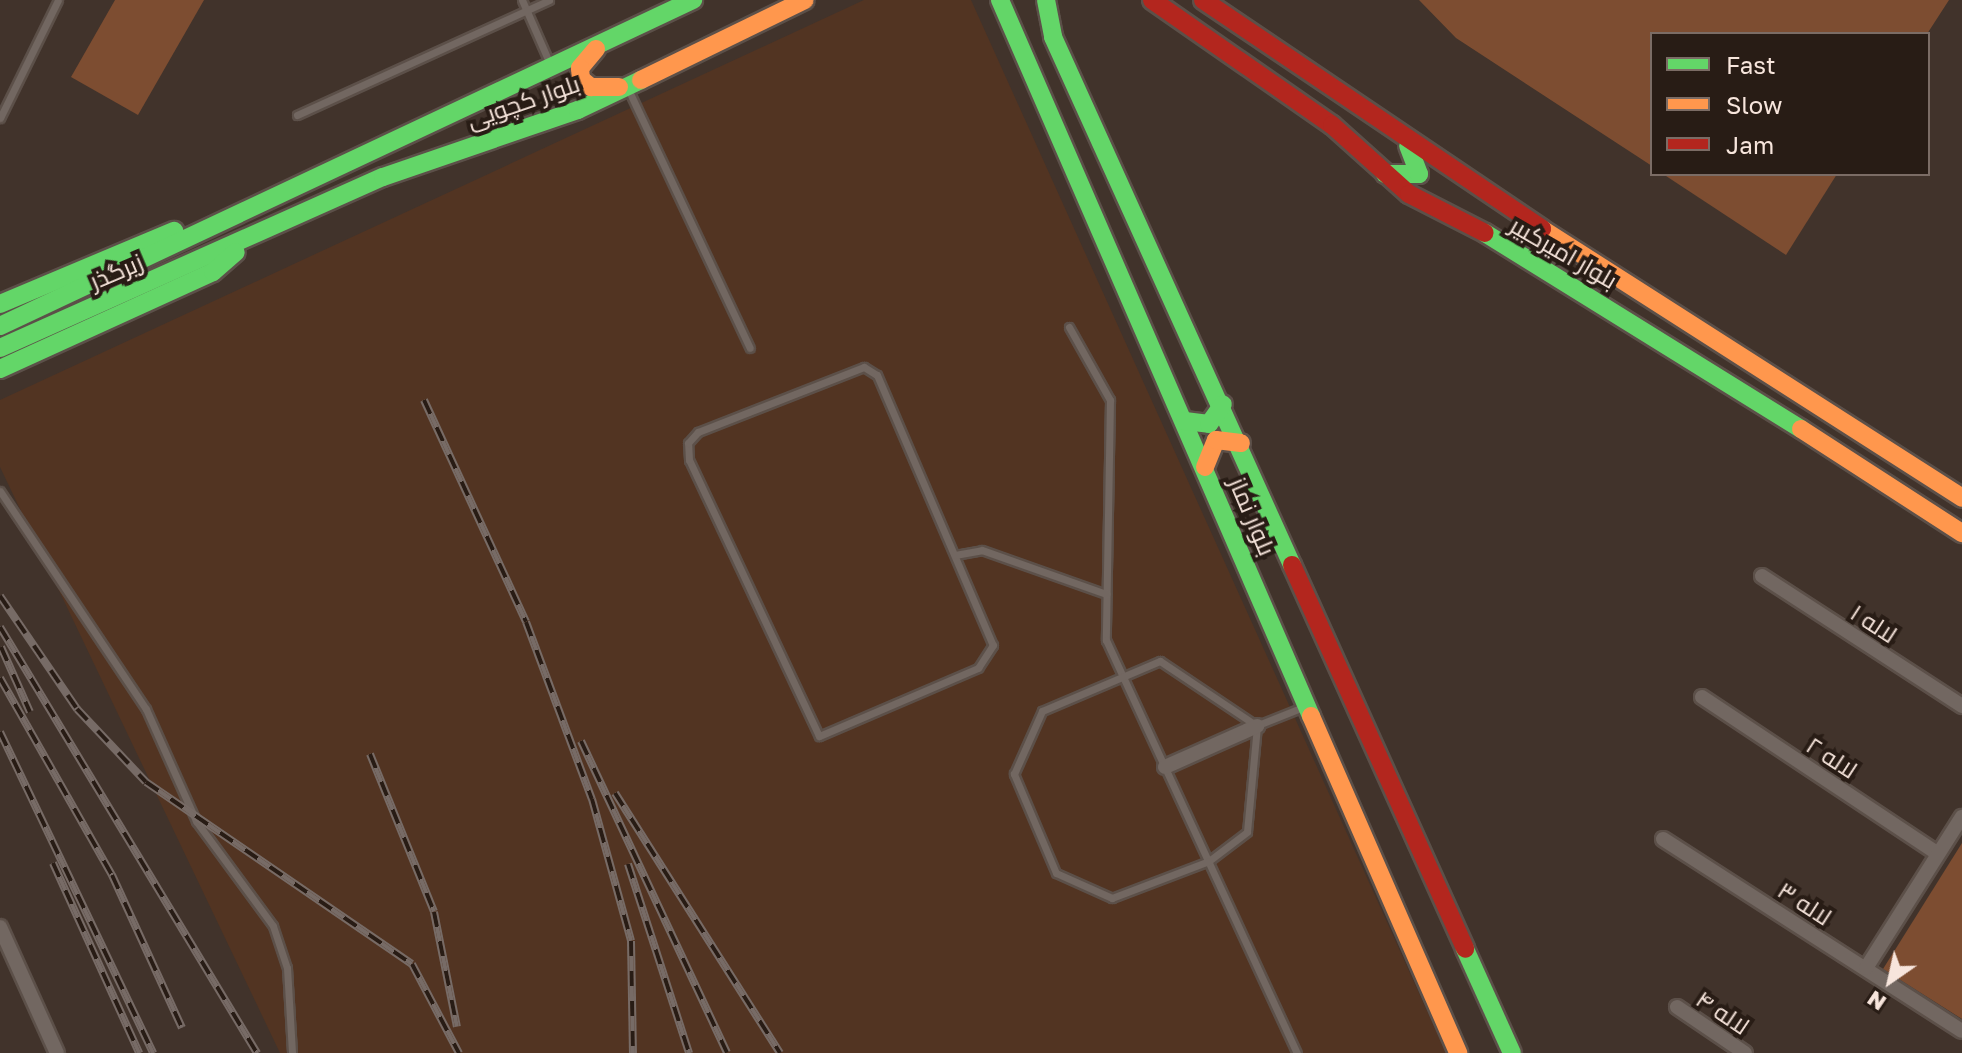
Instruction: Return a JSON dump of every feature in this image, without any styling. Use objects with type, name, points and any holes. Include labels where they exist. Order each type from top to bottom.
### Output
[{"type":"main road","name":"بلوار کچویی","points":[[244,214],[693,0]]},
{"type":"main road","name":"بلوار کچویی","points":[[252,239],[383,177],[627,87],[805,0]]},
{"type":"main road","name":"بلوار نماز","points":[[1000,0],[1458,1053]]},
{"type":"main road","name":"بلوار نماز","points":[[1046,0],[1053,37],[1241,443],[1512,1053]]},
{"type":"main road","name":"بلوار امیرکبیر","points":[[1152,0],[1332,125],[1385,174],[1430,208],[1541,261],[1962,533]]},
{"type":"main road","name":"بلوار امیرکبیر","points":[[1203,0],[1403,140],[1962,498]]},
{"type":"main road","points":[[602,44],[580,68],[581,79],[591,87],[627,87]]},
{"type":"main road","points":[[1385,174],[1419,174],[1417,157],[1403,140]]},
{"type":"main road","points":[[0,304],[198,221],[244,214]]},
{"type":"main road","name":"زیرگذر","points":[[0,326],[244,214]]},
{"type":"main road","points":[[0,369],[213,272],[252,239]]},
{"type":"main road","name":"زیرگذر","points":[[0,348],[252,239]]},
{"type":"main road","points":[[1789,421],[1805,397]]},
{"type":"main road","points":[[1185,421],[1209,424],[1223,404]]},
{"type":"main road","points":[[1205,467],[1216,440],[1241,443]]},
{"type":"street","name":"لاله ۱","points":[[1762,576],[1962,706]]},
{"type":"street","name":"لاله ۲","points":[[1702,697],[1938,854]]},
{"type":"street","points":[[1165,767],[1257,726]]},
{"type":"street","points":[[1866,968],[1962,817]]},
{"type":"street","name":"لاله ۳","points":[[1663,839],[1962,1031]]},
{"type":"street","points":[[0,927],[57,1053]]},
{"type":"street","name":"لاله ۴","points":[[1677,1007],[1745,1053]]},
{"type":"lane","points":[[0,118],[58,0]]},
{"type":"lane","points":[[522,0],[551,66]]},
{"type":"lane","points":[[297,115],[549,0]]},
{"type":"lane","points":[[627,87],[750,348]]},
{"type":"lane","points":[[1069,327],[1110,400],[1106,640],[1297,1053]]},
{"type":"lane","points":[[864,367],[877,375],[955,555],[993,645],[989,659],[819,736],[689,460],[688,443],[698,432],[864,367]]},
{"type":"lane","points":[[0,491],[146,709],[196,821],[273,926],[287,968],[292,1053]]},
{"type":"lane","points":[[955,555],[982,550],[1106,594]]},
{"type":"lane","points":[[1148,662],[1171,662],[1257,726],[1247,832],[1209,861],[1112,898],[1056,873],[1014,774],[1035,718],[1148,662]]},
{"type":"lane","points":[[1257,726],[1308,705]]},
{"type":"shaded area","points":[[115,0],[204,0],[138,115],[71,77]]},
{"type":"shaded area","points":[[864,0],[971,0],[1446,1053],[280,1053],[0,467],[0,400]]},
{"type":"shaded area","points":[[1419,0],[1949,0],[1928,32],[1650,32],[1650,165],[1456,38]]},
{"type":"shaded area","points":[[1666,176],[1836,176],[1786,255]]},
{"type":"shaded area","points":[[1962,843],[1962,1019],[1883,969]]},
{"type":"railway","points":[[424,400],[526,622],[592,799],[631,941],[633,1053]]},
{"type":"railway","points":[[0,596],[77,709],[146,782],[412,964],[459,1053]]},
{"type":"railway","points":[[0,627],[257,1053]]},
{"type":"railway","points":[[1,647],[30,712]]},
{"type":"railway","points":[[0,678],[112,875],[182,1028]]},
{"type":"railway","points":[[0,732],[153,1053]]},
{"type":"railway","points":[[581,741],[727,1053]]},
{"type":"railway","points":[[370,754],[434,912],[457,1027]]},
{"type":"railway","points":[[615,793],[780,1053]]},
{"type":"railway","points":[[53,863],[139,1053]]},
{"type":"railway","points":[[628,864],[689,1053]]},
{"type":"traffic: fast","points":[[0,326],[693,0]]},
{"type":"traffic: fast","points":[[1000,0],[1311,716]]},
{"type":"traffic: fast","points":[[1046,0],[1053,37],[1292,565]]},
{"type":"traffic: fast","points":[[0,348],[383,177],[578,110],[641,80]]},
{"type":"traffic: fast","points":[[1385,174],[1419,174],[1408,146]]},
{"type":"traffic: fast","points":[[0,304],[174,231]]},
{"type":"traffic: fast","points":[[1485,233],[1801,429]]},
{"type":"traffic: fast","points":[[0,369],[213,272],[236,252]]},
{"type":"traffic: fast","points":[[1185,421],[1209,424],[1223,404]]},
{"type":"traffic: fast","points":[[1465,949],[1512,1053]]},
{"type":"traffic: slow","points":[[641,80],[805,0]]},
{"type":"traffic: slow","points":[[596,49],[580,68],[581,79],[591,87],[619,87]]},
{"type":"traffic: slow","points":[[1542,229],[1962,498]]},
{"type":"traffic: slow","points":[[1801,429],[1962,533]]},
{"type":"traffic: slow","points":[[1205,467],[1216,440],[1241,443]]},
{"type":"traffic: slow","points":[[1311,716],[1458,1053]]},
{"type":"traffic: jam","points":[[1152,0],[1332,125],[1409,194],[1485,233]]},
{"type":"traffic: jam","points":[[1203,0],[1542,229]]},
{"type":"traffic: jam","points":[[1292,565],[1465,949]]}]
